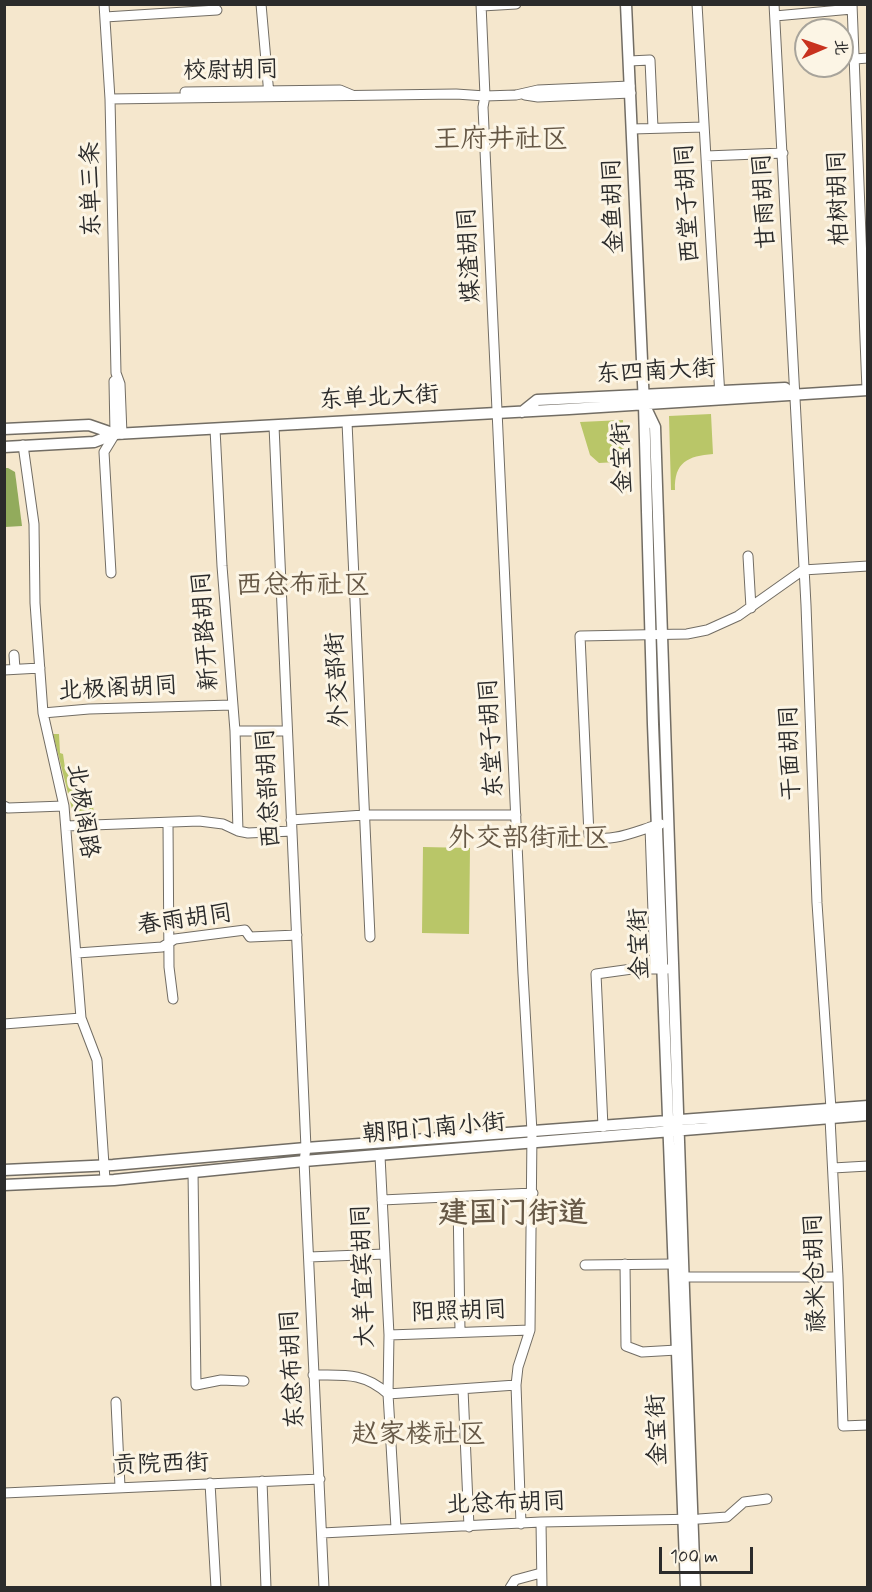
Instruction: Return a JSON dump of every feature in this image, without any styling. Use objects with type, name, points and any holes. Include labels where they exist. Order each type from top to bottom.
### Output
[{"type":"main road","name":"金鱼胡同","points":[[626,4],[644,400]]},
{"type":"main road","name":"东四南大街","points":[[644,400],[867,390]]},
{"type":"main road","name":"东单北大街","points":[[4,447],[94,442],[119,434],[522,412],[644,400]]},
{"type":"main road","name":"金宝街","points":[[644,400],[655,427],[658,825],[672,1126],[684,1276],[688,1519],[686,1587]]},
{"type":"main road","name":"东单北大街","points":[[4,429],[89,425],[119,434]]},
{"type":"main road","name":"朝阳门南小街","points":[[830,1114],[867,1106]]},
{"type":"main road","name":"朝阳门南小街","points":[[4,1170],[104,1166],[306,1148],[532,1137],[830,1114],[867,1115]]},
{"type":"main road","name":"朝阳门南小街","points":[[4,1185],[105,1180],[380,1155],[603,1126],[672,1126]]},
{"type":"main road","name":"金宝街","points":[[672,1126],[677,1350],[688,1519],[695,1587]]},
{"type":"street","name":"东单三条","points":[[104,4],[110,97],[116,373],[113,384],[119,434]]},
{"type":"street","points":[[261,4],[269,94]]},
{"type":"street","points":[[482,5],[516,4]]},
{"type":"street","name":"西堂子胡同","points":[[697,4],[719,395]]},
{"type":"street","name":"甘雨胡同","points":[[774,4],[794,395]]},
{"type":"street","name":"煤渣胡同","points":[[482,5],[485,96],[483,106],[497,413]]},
{"type":"street","points":[[775,16],[852,7]]},
{"type":"street","name":"柏树胡同","points":[[852,7],[867,390]]},
{"type":"street","points":[[105,16],[217,10]]},
{"type":"street","points":[[855,59],[867,58]]},
{"type":"street","points":[[629,61],[650,60],[653,128]]},
{"type":"street","name":"校尉胡同","points":[[110,97],[269,94],[485,96],[523,94],[538,97],[631,90]]},
{"type":"street","points":[[632,129],[704,127]]},
{"type":"street","points":[[706,156],[783,153]]},
{"type":"street","name":"干面胡同","points":[[794,395],[817,903],[830,1114]]},
{"type":"street","name":"东堂子胡同","points":[[497,413],[532,1137],[530,1330],[518,1367],[516,1385],[521,1524]]},
{"type":"street","name":"外交部街","points":[[347,422],[370,937]]},
{"type":"street","name":"西总部胡同","points":[[274,426],[306,1148]]},
{"type":"street","name":"新开路胡同","points":[[215,429],[235,731],[238,831]]},
{"type":"street","points":[[111,573],[104,452],[119,434]]},
{"type":"street","name":"北极阁路","points":[[23,445],[34,524],[35,603],[43,713],[64,806],[81,1018],[97,1060],[105,1180]]},
{"type":"street","points":[[747,556],[751,608]]},
{"type":"street","points":[[603,1126],[596,975],[632,969],[663,969],[658,825],[621,836],[597,839],[589,835],[580,636],[687,634],[707,630],[751,608],[803,570],[867,567]]},
{"type":"street","points":[[14,655],[10,670],[40,668]]},
{"type":"street","name":"北极阁胡同","points":[[43,713],[232,705]]},
{"type":"street","points":[[235,731],[286,732]]},
{"type":"street","points":[[4,806],[8,808],[64,806]]},
{"type":"street","points":[[291,820],[364,815],[516,814]]},
{"type":"street","points":[[66,826],[199,821],[223,824],[238,831],[292,831]]},
{"type":"street","points":[[168,823],[169,967],[173,999]]},
{"type":"street","name":"春雨胡同","points":[[77,953],[162,947],[175,939],[245,930],[250,937],[297,935]]},
{"type":"street","points":[[4,1024],[81,1018]]},
{"type":"street","name":"禄米仓胡同","points":[[830,1114],[843,1426],[867,1425]]},
{"type":"street","name":"东总布胡同","points":[[306,1148],[304,1161],[324,1587]]},
{"type":"street","name":"大羊宜宾胡同","points":[[380,1155],[389,1335],[388,1394],[396,1528]]},
{"type":"street","points":[[833,1168],[867,1166]]},
{"type":"street","points":[[193,1172],[196,1385],[220,1380],[243,1381]]},
{"type":"street","points":[[382,1200],[533,1193]]},
{"type":"street","points":[[458,1197],[460,1332]]},
{"type":"street","points":[[309,1257],[385,1254]]},
{"type":"street","points":[[625,1264],[626,1346],[642,1352],[677,1350]]},
{"type":"street","points":[[585,1265],[674,1264]]},
{"type":"street","points":[[684,1276],[838,1277]]},
{"type":"street","name":"阳照胡同","points":[[389,1335],[530,1330]]},
{"type":"street","points":[[313,1375],[354,1375],[375,1382],[388,1394],[516,1385]]},
{"type":"street","points":[[463,1389],[469,1527]]},
{"type":"street","points":[[117,1402],[120,1487]]},
{"type":"street","name":"贡院西街","points":[[4,1493],[320,1479]]},
{"type":"street","points":[[262,1481],[266,1587]]},
{"type":"street","points":[[210,1483],[216,1587]]},
{"type":"street","name":"北总布胡同","points":[[322,1533],[541,1522],[728,1517],[744,1502],[767,1499]]},
{"type":"street","points":[[541,1522],[542,1587]]},
{"type":"street","points":[[510,1587],[515,1580],[541,1573]]},
{"type":"green space","points":[[711,414],[713,454],[684,462],[677,473],[675,490],[671,490],[669,416]]},
{"type":"green space","points":[[623,420],[624,451],[617,451],[617,462],[599,463],[590,455],[580,422]]},
{"type":"green space","points":[[5,468],[15,472],[22,526],[5,527]]},
{"type":"green space","points":[[53,734],[59,734],[60,753],[63,754],[65,768],[73,769],[74,792],[80,792],[80,800],[84,800],[85,805],[93,805],[94,816],[74,817]]},
{"type":"green space","points":[[423,847],[470,848],[469,934],[422,933]]},
{"type":"district","name":"王府井社区","points":[[501,141]]},
{"type":"district","name":"西总布社区","points":[[303,587]]},
{"type":"district","name":"外交部街社区","points":[[529,840]]},
{"type":"district","name":"建国门街道","points":[[513,1216]]},
{"type":"district","name":"赵家楼社区","points":[[419,1436]]}]
